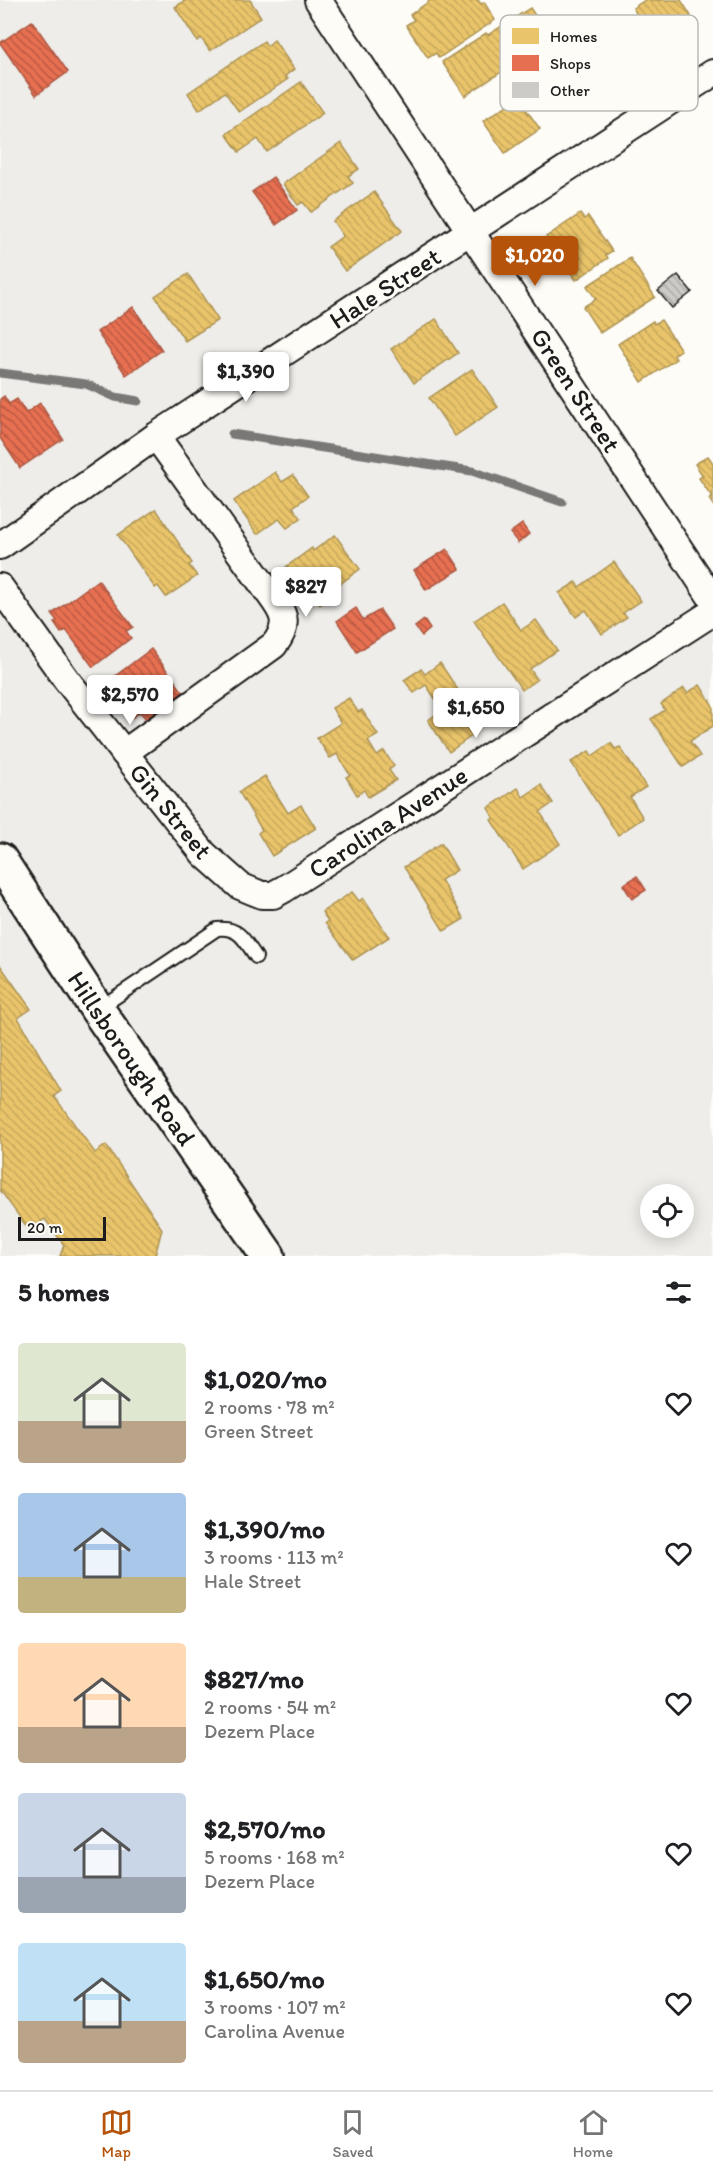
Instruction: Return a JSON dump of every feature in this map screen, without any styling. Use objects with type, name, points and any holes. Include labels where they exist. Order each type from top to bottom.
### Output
[{"type":"main road","name":"Hillsborough Road","points":[[0,860],[97,1009],[268,1256]]},
{"type":"street","name":"Green Street","points":[[318,0],[713,600]]},
{"type":"street","name":"Hale Street","points":[[698,83],[713,73]]},
{"type":"street","name":"Hale Street","points":[[0,546],[156,436],[655,111]]},
{"type":"street","points":[[124,753],[274,645],[281,636],[285,624],[281,611],[266,589],[156,436]]},
{"type":"street","name":"Gin Street","points":[[0,587],[66,679],[204,854],[240,886]]},
{"type":"street","name":"Carolina Avenue","points":[[240,886],[262,895],[273,895],[713,612]]},
{"type":"lane","points":[[97,1009],[217,929],[232,929],[242,937],[256,957]]},
{"type":"shaded area","points":[[0,0],[323,0],[713,597],[713,1256],[0,1256]]},
{"type":"building: Homes","points":[[186,0],[250,0],[261,17],[210,51],[201,38],[197,41],[175,7]]},
{"type":"building: Homes","points":[[431,0],[478,0],[481,4],[484,2],[495,20],[439,58],[436,53],[428,58],[406,25],[414,20],[410,15]]},
{"type":"building: Homes","points":[[645,0],[681,0],[690,15],[637,15],[633,8]]},
{"type":"building: Homes","points":[[530,8],[535,15],[519,15]]},
{"type":"building: Homes","points":[[500,27],[500,73],[465,96],[442,62],[486,33],[488,35]]},
{"type":"building: Homes","points":[[274,40],[294,69],[285,76],[288,79],[239,112],[225,92],[199,110],[188,93],[264,41],[267,46]]},
{"type":"building: Homes","points":[[301,82],[323,113],[267,152],[258,139],[239,152],[226,134]]},
{"type":"building: Homes","points":[[500,110],[527,111],[540,129],[505,153],[483,121]]},
{"type":"building: Homes","points":[[341,143],[359,169],[348,176],[353,183],[311,212],[303,202],[298,205],[283,184]]},
{"type":"building: Homes","points":[[374,192],[402,231],[345,271],[328,247],[343,236],[333,221]]},
{"type":"building: Homes","points":[[580,214],[584,219],[588,216],[612,251],[606,255],[608,258],[576,280],[546,237]]},
{"type":"building: Homes","points":[[630,258],[655,297],[600,333],[583,307],[596,299],[587,286]]},
{"type":"building: Homes","points":[[188,274],[218,320],[185,341],[155,296]]},
{"type":"building: Homes","points":[[436,319],[458,353],[414,383],[391,349]]},
{"type":"building: Homes","points":[[661,320],[681,350],[674,355],[676,359],[642,382],[618,344],[653,321],[654,324]]},
{"type":"building: Homes","points":[[472,369],[498,407],[455,436],[429,398]]},
{"type":"building: Homes","points":[[708,456],[713,463],[713,505],[709,499],[712,497],[699,478],[703,476],[695,464]]},
{"type":"building: Homes","points":[[275,472],[282,482],[293,475],[308,496],[293,507],[301,518],[287,528],[279,519],[257,534],[234,501]]},
{"type":"building: Homes","points":[[156,509],[192,563],[189,565],[197,576],[166,597],[158,586],[155,588],[118,535]]},
{"type":"building: Homes","points":[[335,535],[360,569],[336,587],[339,591],[320,605],[316,598],[311,602],[286,567]]},
{"type":"building: Homes","points":[[614,562],[641,601],[623,613],[627,617],[602,634],[586,610],[576,617],[559,593],[576,582],[579,587]]},
{"type":"building: Homes","points":[[502,602],[521,630],[536,620],[557,650],[530,669],[537,679],[522,690],[474,621]]},
{"type":"building: Homes","points":[[440,663],[478,720],[471,725],[476,733],[449,752],[428,720],[443,710],[426,685],[414,693],[404,680],[421,669],[425,674]]},
{"type":"building: Homes","points":[[700,685],[713,706],[713,726],[690,741],[700,756],[683,767],[651,719],[665,710],[661,704],[684,688],[687,693]]},
{"type":"building: Homes","points":[[349,698],[358,712],[362,710],[378,735],[368,741],[377,756],[384,751],[394,766],[389,770],[396,780],[368,797],[364,790],[357,795],[346,777],[350,775],[337,754],[330,758],[317,738],[341,723],[332,708]]},
{"type":"building: Homes","points":[[611,743],[615,749],[620,747],[646,787],[630,797],[643,818],[618,835],[571,762],[589,751],[592,756]]},
{"type":"building: Homes","points":[[265,776],[288,813],[301,805],[316,828],[272,856],[258,833],[262,830],[239,792]]},
{"type":"building: Homes","points":[[541,785],[553,803],[540,812],[560,844],[523,869],[491,820],[494,818],[488,808],[518,788],[523,797]]},
{"type":"building: Homes","points":[[441,843],[457,870],[441,880],[464,919],[444,931],[404,867]]},
{"type":"building: Homes","points":[[352,892],[359,901],[363,898],[389,937],[353,960],[325,923],[328,921],[322,912]]},
{"type":"building: Homes","points":[[0,965],[31,1009],[18,1018],[61,1091],[54,1096],[95,1153],[106,1145],[162,1229],[155,1256],[60,1256],[64,1245],[45,1219],[29,1230],[0,1190]]},
{"type":"building: Shops","points":[[32,21],[68,72],[36,95],[0,43]]},
{"type":"building: Shops","points":[[273,177],[297,210],[276,225],[252,192]]},
{"type":"building: Shops","points":[[133,307],[162,350],[126,375],[97,332]]},
{"type":"building: Shops","points":[[4,396],[9,404],[17,399],[26,413],[40,403],[63,439],[20,468],[0,438],[0,399]]},
{"type":"building: Shops","points":[[522,524],[529,534],[518,543],[510,533]]},
{"type":"building: Shops","points":[[447,549],[460,569],[426,590],[414,570]]},
{"type":"building: Shops","points":[[98,580],[133,627],[126,631],[131,638],[93,667],[66,630],[61,633],[54,623],[57,621],[52,614]]},
{"type":"building: Shops","points":[[356,608],[363,620],[380,610],[393,629],[357,652],[337,621]]},
{"type":"building: Shops","points":[[424,620],[430,629],[422,636],[415,627]]},
{"type":"building: Shops","points":[[151,649],[183,692],[147,720],[140,712],[130,719],[110,693],[120,685],[114,677]]},
{"type":"building: Shops","points":[[637,876],[646,890],[632,899],[623,885]]},
{"type":"building: Other","points":[[678,275],[692,292],[672,308],[658,291]]},
{"type":"waterway","points":[[0,373],[86,384],[115,397],[138,401]]},
{"type":"waterway","points":[[232,434],[472,471],[562,502]]}]
